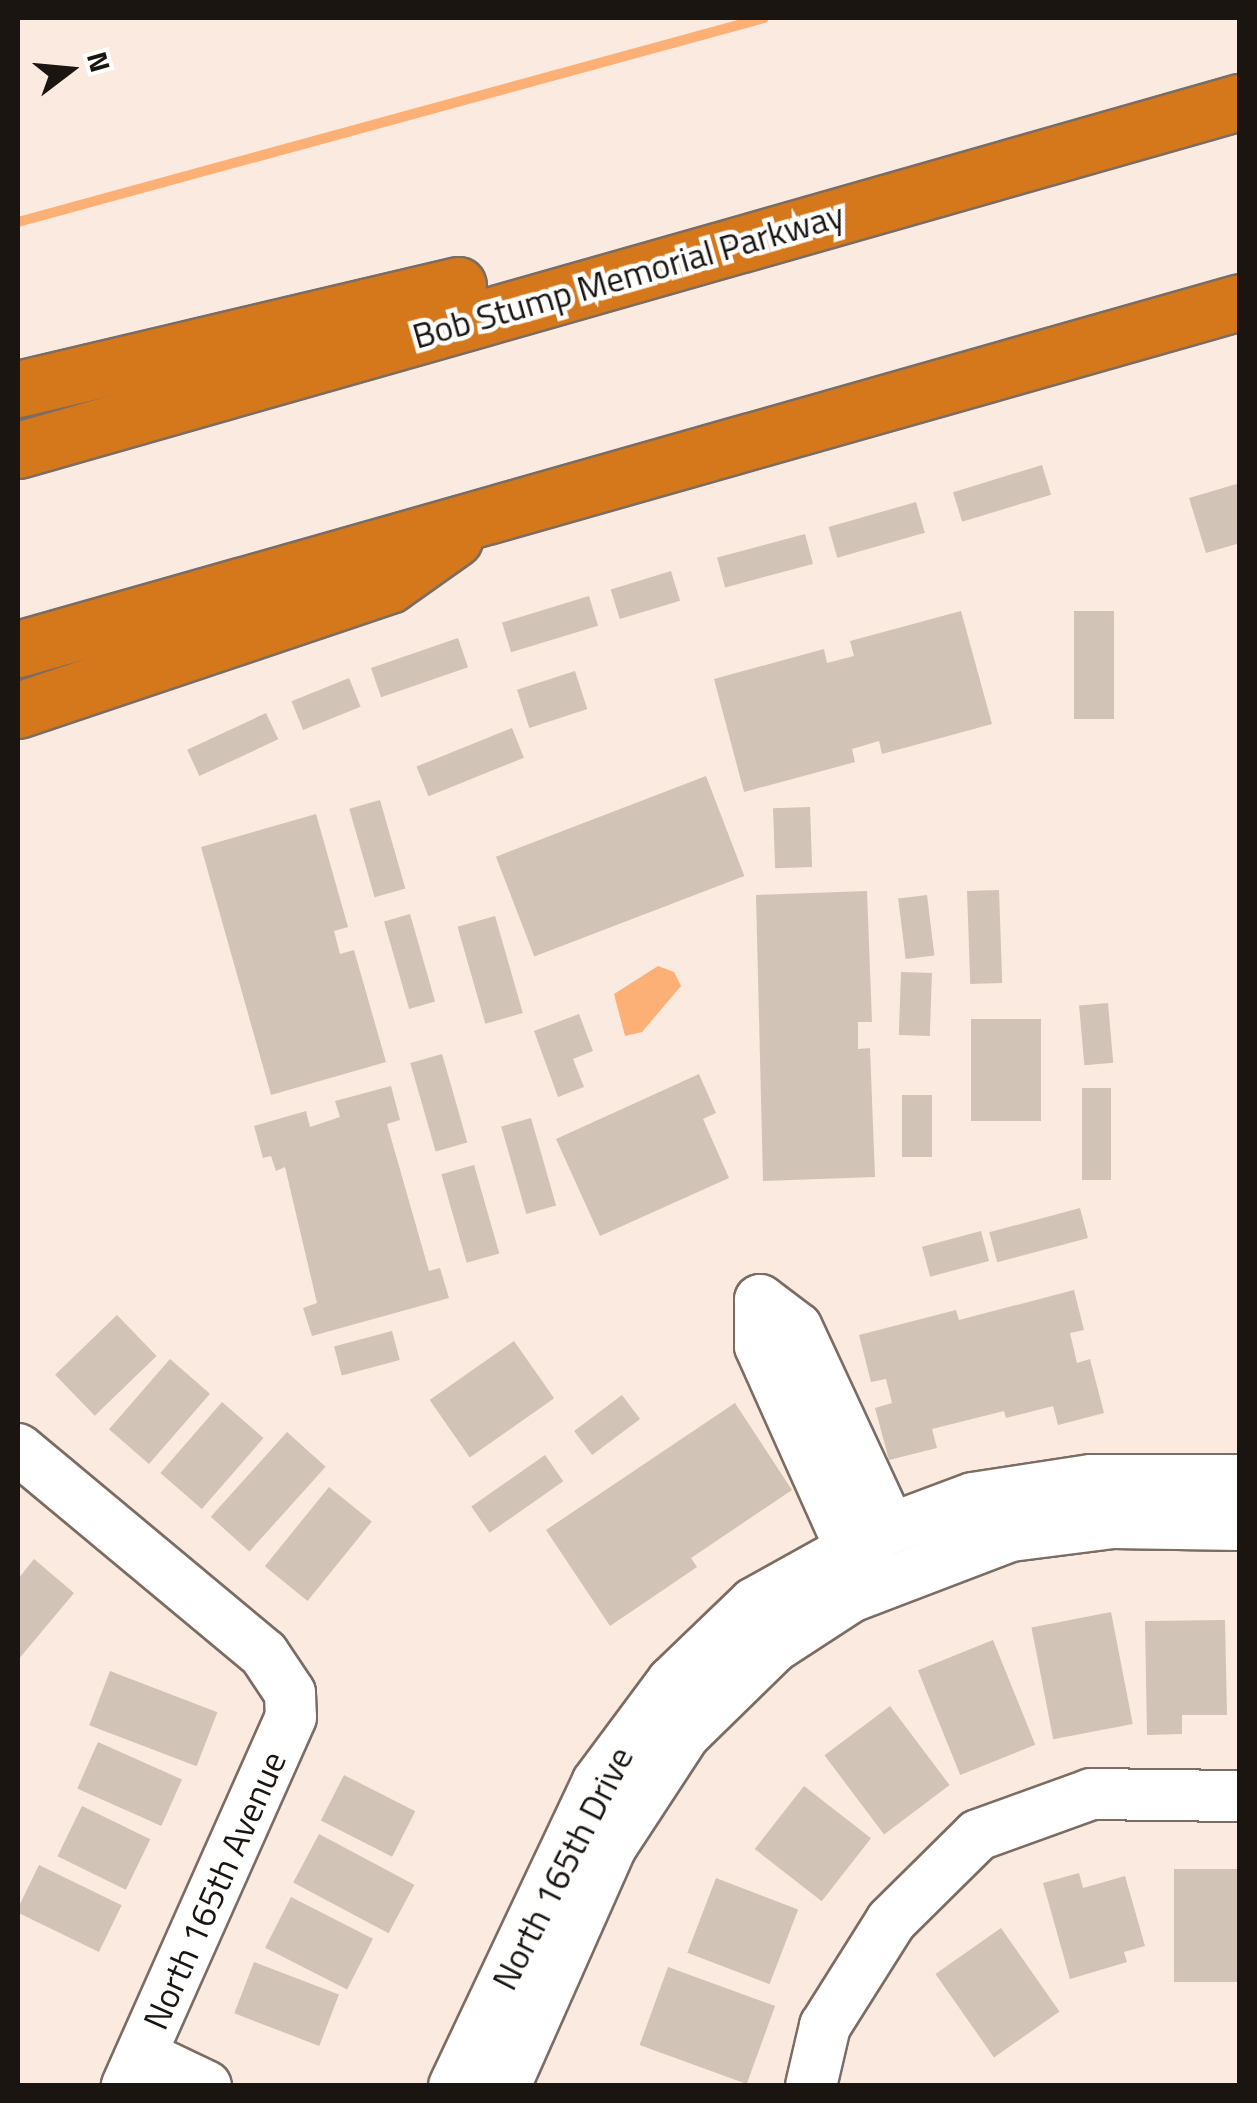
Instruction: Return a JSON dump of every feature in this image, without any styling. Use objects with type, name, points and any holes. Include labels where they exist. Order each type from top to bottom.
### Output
[{"type":"highway","name":"Bob Stump Memorial Parkway","points":[[18,450],[1240,102]]},
{"type":"highway","points":[[18,389],[604,248],[751,240]]},
{"type":"highway","points":[[18,649],[1240,302]]},
{"type":"highway","points":[[18,710],[389,585],[491,514]]},
{"type":"street","name":"North 165th Avenue","points":[[18,1449],[264,1654],[290,1693],[292,1717],[134,2070]]},
{"type":"street","name":"North 165th Drive","points":[[454,2086],[597,1783],[628,1736],[672,1682],[754,1604],[870,1538],[1021,1488],[1150,1478],[1240,1480]]},
{"type":"street","name":"North 165th Drive","points":[[505,2086],[611,1846],[685,1734],[774,1647],[850,1597],[1011,1536],[1113,1523],[1240,1525]]},
{"type":"street","points":[[811,2086],[825,2026],[892,1920],[978,1836],[1090,1794],[1240,1796]]},
{"type":"street","points":[[134,2070],[206,2086]]},
{"type":"shaded area","points":[[658,966],[674,972],[681,986],[642,1032],[625,1036],[614,994]]},
{"type":"building","points":[[1042,465],[1051,495],[962,522],[953,492]]},
{"type":"building","points":[[1240,483],[1240,543],[1206,553],[1189,498]]},
{"type":"building","points":[[916,502],[925,533],[837,558],[829,527]]},
{"type":"building","points":[[805,534],[813,564],[725,587],[717,558]]},
{"type":"building","points":[[671,571],[680,601],[620,619],[611,589]]},
{"type":"building","points":[[589,596],[598,626],[511,652],[502,623]]},
{"type":"building","points":[[961,611],[992,724],[882,754],[879,741],[852,749],[855,762],[744,792],[714,679],[824,649],[827,663],[854,656],[850,641]]},
{"type":"building","points":[[1074,611],[1114,611],[1114,719],[1074,719]]},
{"type":"building","points":[[458,638],[468,667],[381,697],[371,668]]},
{"type":"building","points":[[575,671],[587,709],[529,728],[517,690]]},
{"type":"building","points":[[349,678],[361,707],[303,730],[292,701]]},
{"type":"building","points":[[266,713],[278,739],[199,776],[187,750]]},
{"type":"building","points":[[512,728],[524,758],[428,796],[417,767]]},
{"type":"building","points":[[706,776],[744,876],[534,957],[496,857]]},
{"type":"building","points":[[380,800],[405,888],[375,897],[349,809]]},
{"type":"building","points":[[810,807],[812,867],[775,868],[773,808]]},
{"type":"building","points":[[316,814],[348,927],[334,931],[340,954],[354,950],[386,1062],[271,1095],[201,847]]},
{"type":"building","points":[[999,890],[1002,983],[970,984],[967,891]]},
{"type":"building","points":[[867,891],[872,1022],[858,1022],[858,1049],[870,1048],[875,1177],[763,1181],[756,895]]},
{"type":"building","points":[[927,895],[934,956],[906,959],[898,899]]},
{"type":"building","points":[[410,914],[435,1001],[409,1009],[384,921]]},
{"type":"building","points":[[495,916],[523,1013],[485,1024],[458,927]]},
{"type":"building","points":[[901,972],[932,973],[930,1036],[899,1035]]},
{"type":"building","points":[[1108,1003],[1113,1063],[1084,1065],[1079,1006]]},
{"type":"building","points":[[579,1014],[593,1051],[573,1059],[584,1087],[558,1097],[534,1031]]},
{"type":"building","points":[[971,1019],[1041,1019],[1041,1121],[971,1121]]},
{"type":"building","points":[[442,1054],[467,1142],[436,1152],[410,1063]]},
{"type":"building","points":[[699,1074],[716,1113],[703,1119],[729,1178],[600,1236],[556,1139]]},
{"type":"building","points":[[391,1086],[400,1120],[387,1124],[429,1271],[440,1268],[449,1298],[312,1336],[303,1308],[317,1303],[285,1167],[276,1171],[271,1156],[263,1158],[254,1126],[306,1111],[310,1127],[340,1117],[335,1101]]},
{"type":"building","points":[[1082,1088],[1111,1088],[1111,1180],[1082,1180]]},
{"type":"building","points":[[902,1095],[932,1095],[932,1157],[902,1157]]},
{"type":"building","points":[[531,1118],[556,1205],[526,1214],[501,1127]]},
{"type":"building","points":[[474,1165],[499,1253],[467,1263],[441,1174]]},
{"type":"building","points":[[1080,1208],[1088,1238],[997,1262],[989,1232]]},
{"type":"building","points":[[981,1231],[989,1261],[930,1277],[922,1247]]},
{"type":"building","points":[[1074,1290],[1084,1330],[1070,1333],[1077,1363],[1090,1359],[1104,1413],[1058,1425],[1053,1406],[1006,1418],[1004,1411],[932,1429],[937,1448],[889,1460],[875,1408],[892,1403],[886,1379],[871,1382],[859,1335],[956,1310],[959,1320]]},
{"type":"building","points":[[117,1315],[157,1356],[95,1416],[55,1375]]},
{"type":"building","points":[[392,1331],[400,1360],[342,1376],[334,1347]]},
{"type":"building","points":[[514,1341],[554,1398],[470,1457],[430,1400]]},
{"type":"building","points":[[170,1359],[210,1394],[149,1464],[109,1429]]},
{"type":"building","points":[[622,1395],[640,1419],[592,1455],[574,1431]]},
{"type":"building","points":[[222,1402],[264,1438],[202,1509],[160,1473]]},
{"type":"building","points":[[735,1403],[792,1490],[691,1558],[697,1567],[610,1626],[546,1530]]},
{"type":"building","points":[[287,1432],[326,1467],[249,1552],[211,1517]]},
{"type":"building","points":[[545,1455],[563,1481],[490,1533],[471,1507]]},
{"type":"building","points":[[329,1487],[372,1522],[308,1601],[265,1566]]},
{"type":"building","points":[[34,1559],[74,1593],[18,1660],[18,1579]]},
{"type":"building","points":[[1111,1612],[1133,1724],[1053,1739],[1031,1627]]},
{"type":"building","points":[[1225,1620],[1227,1715],[1182,1715],[1182,1734],[1147,1735],[1145,1621]]},
{"type":"building","points":[[993,1640],[1035,1745],[960,1775],[918,1670]]},
{"type":"building","points":[[110,1671],[217,1712],[197,1766],[89,1725]]},
{"type":"building","points":[[890,1706],[950,1785],[884,1834],[825,1755]]},
{"type":"building","points":[[98,1742],[182,1779],[161,1826],[77,1789]]},
{"type":"building","points":[[344,1775],[415,1811],[392,1857],[321,1820]]},
{"type":"building","points":[[804,1786],[871,1838],[822,1901],[755,1849]]},
{"type":"building","points":[[82,1806],[150,1839],[126,1890],[57,1856]]},
{"type":"building","points":[[319,1834],[414,1885],[389,1933],[293,1883]]},
{"type":"building","points":[[39,1865],[122,1905],[99,1952],[18,1913]]},
{"type":"building","points":[[1174,1869],[1240,1869],[1240,1982],[1174,1982]]},
{"type":"building","points":[[1079,1873],[1083,1888],[1125,1876],[1145,1946],[1124,1952],[1127,1962],[1070,1979],[1043,1883]]},
{"type":"building","points":[[716,1878],[798,1910],[769,1984],[687,1953]]},
{"type":"building","points":[[291,1897],[373,1939],[347,1990],[265,1948]]},
{"type":"building","points":[[1001,1928],[1060,2012],[994,2057],[935,1974]]},
{"type":"building","points":[[254,1962],[339,1995],[319,2046],[234,2013]]},
{"type":"building","points":[[668,1967],[775,2006],[747,2084],[640,2045]]},
{"type":"waterway","points":[[18,222],[764,18]]}]
